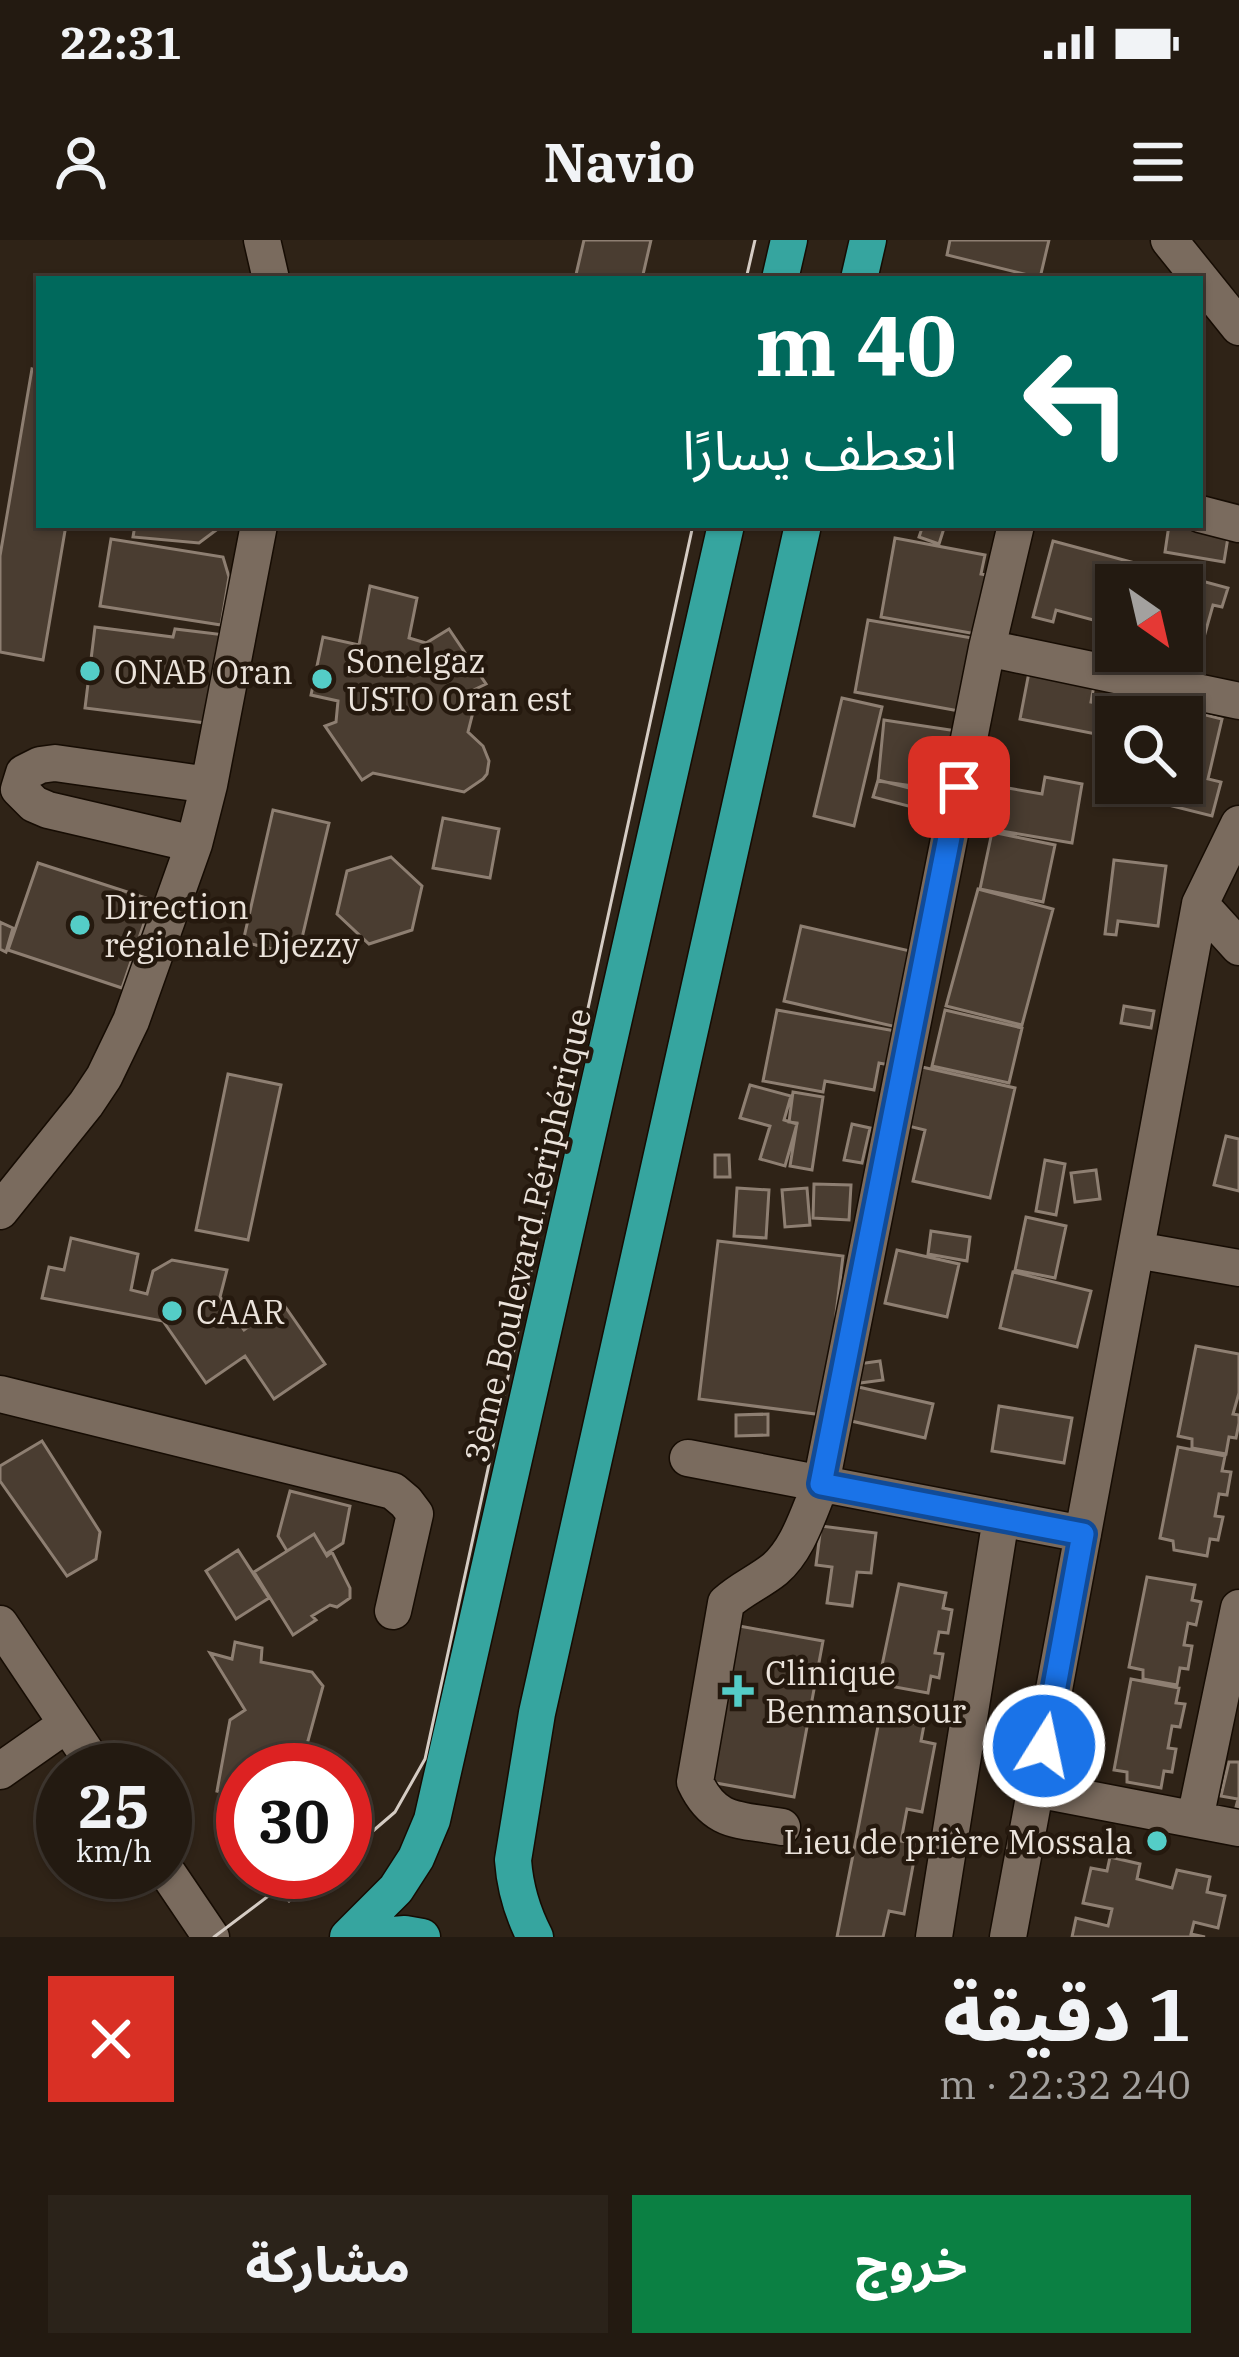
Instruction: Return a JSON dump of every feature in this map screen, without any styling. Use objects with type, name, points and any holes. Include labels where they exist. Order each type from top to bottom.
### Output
[{"type":"highway","points":[[781,276],[789,240]]},
{"type":"highway","points":[[860,276],[868,240]]},
{"type":"highway","name":"3ème Boulevard Périphérique","points":[[348,1937],[396,1889],[433,1820],[725,528]]},
{"type":"highway","points":[[535,1937],[522,1913],[513,1860],[537,1713],[801,528]]},
{"type":"highway","points":[[368,1937],[422,1937]]},
{"type":"street","points":[[262,240],[270,276]]},
{"type":"street","points":[[1168,240],[1197,276]]},
{"type":"street","points":[[1203,283],[1239,327]]},
{"type":"street","points":[[1203,515],[1239,524]]},
{"type":"street","points":[[0,1211],[104,1077],[131,1021],[194,844],[258,528]]},
{"type":"street","points":[[782,1827],[718,1815],[695,1782],[726,1603],[779,1566],[792,1551],[821,1484],[987,648],[1015,528]]},
{"type":"street","points":[[987,648],[1239,701]]},
{"type":"street","points":[[194,844],[48,810],[19,789],[24,773],[55,763],[209,785]]},
{"type":"street","points":[[1008,1937],[1200,904],[1239,824]]},
{"type":"street","points":[[1200,904],[1239,947]]},
{"type":"street","points":[[1136,1250],[1239,1268]]},
{"type":"street","points":[[0,1394],[393,1491],[415,1514],[393,1611]]},
{"type":"street","points":[[688,1458],[1083,1534]]},
{"type":"street","points":[[934,1937],[1000,1518]]},
{"type":"street","points":[[1195,1819],[1239,1607]]},
{"type":"street","points":[[0,1624],[80,1743]]},
{"type":"street","points":[[0,1771],[67,1724]]},
{"type":"street","points":[[1036,1789],[1239,1828]]},
{"type":"street","points":[[185,1899],[211,1937]]},
{"type":"building","points":[[584,240],[651,240],[643,276],[576,276]]},
{"type":"building","points":[[950,240],[1049,240],[1040,276],[947,255]]},
{"type":"building","points":[[32,369],[36,370],[36,528],[65,528],[43,660],[0,652],[0,556]]},
{"type":"building","points":[[134,528],[219,528],[199,543],[133,537]]},
{"type":"building","points":[[922,528],[944,528],[939,544],[919,537]]},
{"type":"building","points":[[1169,528],[1229,531],[1224,562],[1165,552]]},
{"type":"building","points":[[895,538],[985,555],[981,574],[1004,578],[993,637],[881,617]]},
{"type":"building","points":[[111,539],[223,557],[229,577],[221,625],[100,606]]},
{"type":"building","points":[[1053,541],[1139,564],[1095,564],[1095,620],[1056,610],[1053,622],[1033,617]]},
{"type":"building","points":[[1203,581],[1228,588],[1222,607],[1213,605],[1203,641]]},
{"type":"building","points":[[370,586],[417,598],[409,638],[426,643],[449,629],[486,684],[461,696],[473,712],[468,732],[483,746],[489,761],[483,779],[464,792],[373,773],[362,780],[325,726],[336,722],[338,701],[311,695],[323,637],[359,645]]},
{"type":"building","points":[[868,620],[995,642],[981,715],[855,692]]},
{"type":"building","points":[[95,627],[173,637],[175,629],[225,635],[214,724],[85,708]]},
{"type":"building","points":[[1030,667],[1095,680],[1091,702],[1095,703],[1095,734],[1020,719]]},
{"type":"building","points":[[842,698],[882,707],[854,826],[814,816]]},
{"type":"building","points":[[1203,714],[1222,719],[1208,779],[1221,782],[1212,816],[1164,804],[1203,804]]},
{"type":"building","points":[[884,720],[957,731],[948,791],[878,781]]},
{"type":"building","points":[[1045,777],[1082,784],[1072,843],[1001,831],[1008,788],[1042,794]]},
{"type":"building","points":[[878,780],[921,791],[916,808],[873,797]]},
{"type":"building","points":[[273,810],[329,823],[298,955],[243,942]]},
{"type":"building","points":[[443,818],[499,829],[490,878],[433,868]]},
{"type":"building","points":[[992,832],[1055,845],[1043,902],[980,889]]},
{"type":"building","points":[[391,857],[422,886],[412,930],[369,944],[337,914],[347,871]]},
{"type":"building","points":[[1114,860],[1166,866],[1158,926],[1118,921],[1116,935],[1105,934]]},
{"type":"building","name":"Direction régionale Djezzy","points":[[38,863],[152,900],[122,988],[8,950]]},
{"type":"building","points":[[978,889],[1053,909],[1022,1025],[946,1006]]},
{"type":"building","points":[[0,922],[13,928],[6,952],[0,949]]},
{"type":"building","points":[[801,926],[919,953],[901,1028],[784,1001]]},
{"type":"building","points":[[1124,1006],[1154,1011],[1151,1028],[1121,1023]]},
{"type":"building","points":[[777,1010],[901,1032],[895,1066],[879,1063],[874,1090],[825,1081],[823,1092],[763,1081]]},
{"type":"building","points":[[945,1010],[1022,1028],[1009,1083],[932,1066]]},
{"type":"building","points":[[922,1067],[1015,1088],[990,1198],[913,1181],[925,1130],[908,1126]]},
{"type":"building","points":[[228,1074],[281,1085],[248,1240],[196,1230]]},
{"type":"building","points":[[750,1085],[791,1096],[784,1120],[797,1124],[785,1166],[760,1159],[770,1126],[740,1118]]},
{"type":"building","points":[[793,1092],[823,1097],[812,1170],[790,1166],[797,1123],[789,1122]]},
{"type":"building","points":[[852,1124],[870,1128],[862,1163],[844,1160]]},
{"type":"building","points":[[1226,1136],[1239,1139],[1239,1191],[1214,1185]]},
{"type":"building","points":[[715,1155],[729,1155],[730,1177],[715,1177]]},
{"type":"building","points":[[1045,1160],[1065,1164],[1056,1215],[1036,1211]]},
{"type":"building","points":[[1096,1170],[1100,1199],[1075,1202],[1071,1173]]},
{"type":"building","points":[[814,1184],[851,1185],[849,1220],[813,1218]]},
{"type":"building","points":[[737,1188],[769,1190],[766,1238],[734,1236]]},
{"type":"building","points":[[807,1188],[810,1225],[785,1227],[782,1190]]},
{"type":"building","points":[[1026,1217],[1066,1226],[1055,1278],[1015,1270]]},
{"type":"building","points":[[931,1231],[970,1237],[967,1261],[928,1254]]},
{"type":"building","name":"CAAR","points":[[71,1238],[138,1254],[131,1290],[147,1294],[153,1271],[172,1260],[227,1270],[220,1297],[244,1330],[282,1302],[325,1364],[274,1399],[245,1356],[206,1383],[163,1321],[42,1298],[49,1267],[64,1270]]},
{"type":"building","points":[[718,1241],[843,1256],[831,1416],[699,1399]]},
{"type":"building","points":[[897,1250],[959,1264],[947,1317],[885,1303]]},
{"type":"building","points":[[1013,1272],[1091,1291],[1077,1347],[1000,1328]]},
{"type":"building","points":[[1196,1346],[1239,1354],[1239,1393],[1233,1414],[1239,1415],[1239,1423],[1236,1438],[1229,1437],[1226,1454],[1192,1448],[1192,1439],[1178,1436]]},
{"type":"building","points":[[880,1361],[883,1380],[860,1383],[858,1364]]},
{"type":"building","points":[[854,1386],[933,1404],[925,1438],[847,1420]]},
{"type":"building","points":[[999,1406],[1072,1418],[1064,1463],[992,1451]]},
{"type":"building","points":[[768,1414],[768,1435],[736,1436],[736,1415]]},
{"type":"building","points":[[42,1441],[100,1532],[96,1559],[67,1576],[0,1481],[0,1466]]},
{"type":"building","points":[[1178,1447],[1225,1456],[1222,1471],[1231,1472],[1227,1495],[1219,1494],[1215,1516],[1223,1517],[1218,1540],[1210,1539],[1207,1556],[1174,1550],[1173,1541],[1160,1538]]},
{"type":"building","points":[[290,1491],[350,1506],[343,1543],[326,1554],[314,1534],[287,1551],[278,1536]]},
{"type":"building","points":[[821,1526],[876,1533],[871,1573],[857,1572],[852,1606],[827,1603],[832,1567],[816,1565]]},
{"type":"building","points":[[314,1534],[327,1556],[332,1552],[350,1588],[350,1598],[312,1616],[316,1620],[293,1635],[254,1572]]},
{"type":"building","points":[[238,1550],[269,1598],[236,1619],[206,1571]]},
{"type":"building","points":[[1147,1577],[1195,1585],[1192,1600],[1201,1602],[1196,1625],[1188,1623],[1184,1645],[1192,1646],[1188,1669],[1180,1668],[1177,1685],[1143,1679],[1143,1670],[1129,1667]]},
{"type":"building","points":[[899,1584],[946,1593],[943,1608],[952,1610],[948,1633],[939,1632],[935,1653],[943,1654],[939,1678],[931,1676],[928,1693],[895,1687],[894,1678],[880,1675]]},
{"type":"building","points":[[728,1624],[823,1641],[794,1797],[699,1780]]},
{"type":"building","points":[[235,1642],[262,1648],[261,1662],[312,1672],[323,1686],[307,1743],[226,1743],[230,1720],[245,1710],[210,1653],[232,1659]]},
{"type":"building","points":[[1131,1679],[1179,1688],[1176,1703],[1185,1704],[1180,1727],[1172,1726],[1168,1748],[1176,1749],[1172,1772],[1164,1771],[1161,1788],[1127,1782],[1127,1772],[1114,1770]]},
{"type":"building","points":[[880,1716],[924,1725],[921,1741],[935,1744],[922,1812],[907,1809],[901,1841],[917,1844],[904,1914],[889,1911],[883,1937],[837,1937]]},
{"type":"building","points":[[1229,1762],[1239,1762],[1239,1808],[1238,1799],[1221,1796]]},
{"type":"building","points":[[1110,1857],[1140,1864],[1137,1879],[1172,1888],[1177,1870],[1210,1877],[1207,1892],[1225,1896],[1218,1928],[1194,1922],[1191,1934],[1205,1937],[1072,1937],[1076,1918],[1108,1926],[1112,1909],[1083,1903],[1091,1868],[1107,1871]]},
{"type":"tram line","points":[[747,276],[755,240]]},
{"type":"tram line","points":[[372,1832],[395,1812],[425,1759],[692,528]]},
{"type":"tram line","points":[[214,1937],[264,1899]]},
{"type":"place","name":"ONAB Oran","points":[[90,671]]},
{"type":"place","name":"Sonelgaz USTO Oran est","points":[[322,679]]},
{"type":"place","name":"Direction régionale Djezzy","points":[[80,925]]},
{"type":"place","name":"CAAR","points":[[172,1311]]},
{"type":"place","name":"Clinique Benmansour","points":[[738,1691]]},
{"type":"place","name":"Lieu de prière Mossala","points":[[1157,1841]]},
{"type":"route","points":[[959,787],[821,1484],[1083,1534],[1044,1746]]}]
